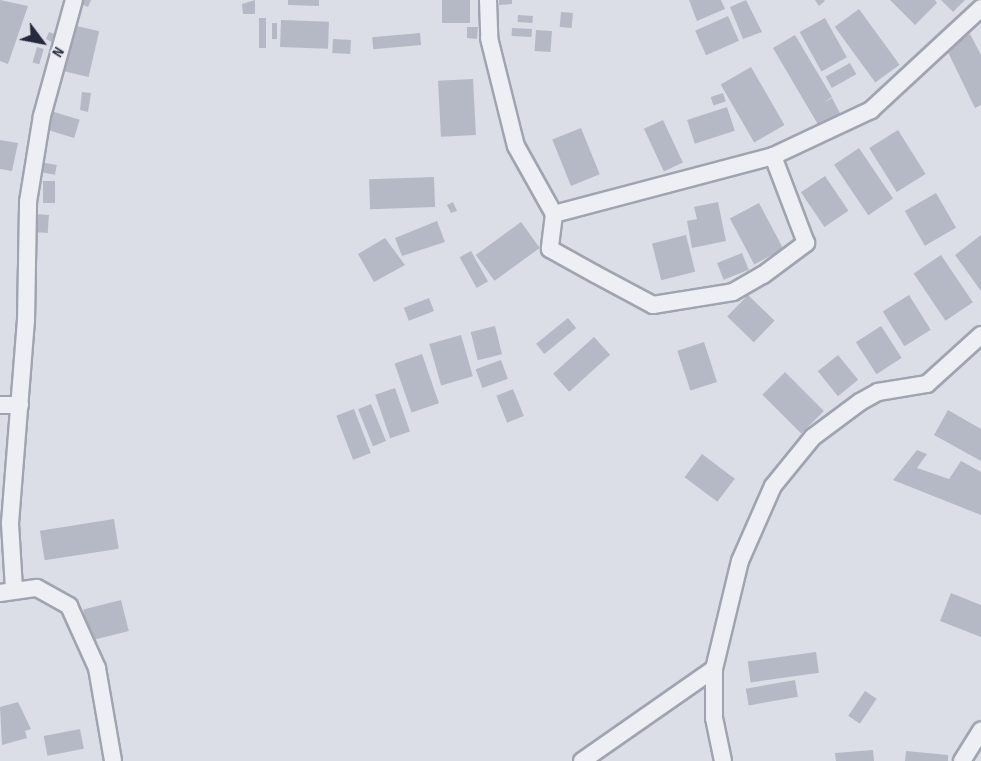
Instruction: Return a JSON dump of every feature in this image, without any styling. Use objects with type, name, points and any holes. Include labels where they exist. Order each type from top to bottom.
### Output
[{"type":"street","points":[[74,0],[42,117],[28,202],[20,405],[7,591],[52,593],[78,619],[97,668],[113,761]]},
{"type":"street","points":[[488,0],[489,38],[516,146],[554,214],[550,249],[653,305],[733,291],[806,243],[773,156]]},
{"type":"street","points":[[554,214],[773,156],[871,110],[981,8]]},
{"type":"street","points":[[723,761],[714,718],[714,669],[740,561],[761,507],[790,462],[860,402],[878,392],[927,384],[981,335]]},
{"type":"street","points":[[0,405],[20,405]]},
{"type":"street","points":[[582,761],[714,669]]},
{"type":"street","points":[[962,761],[981,731]]},
{"type":"building","points":[[0,0],[28,6],[8,64],[0,61]]},
{"type":"building","points":[[72,0],[91,0],[88,7]]},
{"type":"building","points":[[255,0],[255,14],[243,14],[242,4]]},
{"type":"building","points":[[288,0],[319,0],[319,6],[288,5]]},
{"type":"building","points":[[442,0],[470,0],[470,23],[442,23]]},
{"type":"building","points":[[499,0],[512,0],[512,4],[499,5]]},
{"type":"building","points":[[689,0],[721,0],[725,9],[697,21]]},
{"type":"building","points":[[746,0],[762,32],[743,39],[730,7]]},
{"type":"building","points":[[815,0],[824,0],[825,1],[819,6]]},
{"type":"building","points":[[890,0],[935,0],[937,3],[915,25]]},
{"type":"building","points":[[941,0],[965,0],[953,12]]},
{"type":"building","points":[[859,9],[900,65],[875,82],[835,27]]},
{"type":"building","points":[[561,12],[573,13],[572,28],[560,27]]},
{"type":"building","points":[[518,15],[533,16],[532,23],[518,22]]},
{"type":"building","points":[[728,16],[739,41],[706,55],[695,31]]},
{"type":"building","points":[[259,18],[266,18],[266,48],[259,48]]},
{"type":"building","points":[[825,18],[847,57],[821,71],[800,32]]},
{"type":"building","points":[[281,20],[329,22],[328,49],[280,47]]},
{"type":"building","points":[[272,23],[277,23],[277,39],[272,39]]},
{"type":"building","points":[[68,24],[99,31],[89,77],[57,70]]},
{"type":"building","points":[[467,27],[478,27],[477,39],[467,38]]},
{"type":"building","points":[[512,28],[532,29],[532,37],[512,36]]},
{"type":"building","points":[[536,30],[552,31],[550,52],[535,51]]},
{"type":"building","points":[[49,32],[55,34],[52,42],[46,39]]},
{"type":"building","points":[[420,33],[421,45],[373,49],[372,37]]},
{"type":"building","points":[[970,34],[981,55],[981,105],[975,108],[945,46]]},
{"type":"building","points":[[795,35],[832,97],[823,103],[832,98],[842,117],[820,128],[773,48]]},
{"type":"building","points":[[333,39],[351,40],[350,54],[332,53]]},
{"type":"building","points":[[37,47],[44,49],[39,64],[33,62]]},
{"type":"building","points":[[850,63],[856,74],[832,88],[826,77]]},
{"type":"building","points":[[751,67],[784,125],[754,143],[721,84]]},
{"type":"building","points":[[473,79],[476,135],[441,137],[438,81]]},
{"type":"building","points":[[82,92],[91,93],[88,112],[80,110]]},
{"type":"building","points":[[723,93],[726,102],[713,106],[711,97]]},
{"type":"building","points":[[727,107],[735,131],[695,144],[687,120]]},
{"type":"building","points":[[51,111],[80,120],[74,138],[45,129]]},
{"type":"building","points":[[663,120],[683,163],[664,171],[644,129]]},
{"type":"building","points":[[581,128],[600,174],[571,186],[552,140]]},
{"type":"building","points":[[898,130],[926,174],[897,192],[869,148]]},
{"type":"building","points":[[0,140],[18,143],[12,171],[0,169]]},
{"type":"building","points":[[859,148],[893,199],[868,215],[834,165]]},
{"type":"building","points":[[40,162],[57,165],[55,175],[38,172]]},
{"type":"building","points":[[825,176],[848,211],[824,227],[801,192]]},
{"type":"building","points":[[434,177],[435,207],[370,209],[369,179]]},
{"type":"building","points":[[43,181],[55,181],[55,203],[43,203]]},
{"type":"building","points":[[936,193],[956,228],[925,246],[905,211]]},
{"type":"building","points":[[453,202],[457,211],[451,213],[447,205]]},
{"type":"building","points":[[718,202],[726,241],[692,248],[687,221],[697,219],[694,207]]},
{"type":"building","points":[[759,203],[783,249],[754,264],[730,218]]},
{"type":"building","points":[[34,214],[49,215],[48,233],[33,232]]},
{"type":"building","points":[[437,221],[445,242],[402,256],[395,238]]},
{"type":"building","points":[[521,222],[540,248],[495,281],[476,255]]},
{"type":"building","points":[[686,235],[695,272],[661,280],[652,243]]},
{"type":"building","points":[[981,235],[981,291],[955,255]]},
{"type":"building","points":[[385,238],[405,265],[374,282],[358,254]]},
{"type":"building","points":[[471,251],[488,282],[477,288],[460,257]]},
{"type":"building","points":[[742,253],[749,270],[724,280],[717,263]]},
{"type":"building","points":[[941,255],[973,302],[946,321],[914,273]]},
{"type":"building","points":[[748,295],[775,321],[754,342],[727,317]]},
{"type":"building","points":[[909,295],[931,330],[904,346],[883,311]]},
{"type":"building","points":[[429,298],[434,311],[409,321],[404,308]]},
{"type":"building","points":[[568,318],[576,328],[544,354],[536,344]]},
{"type":"building","points":[[495,326],[502,354],[478,360],[471,332]]},
{"type":"building","points":[[881,326],[902,358],[877,374],[856,342]]},
{"type":"building","points":[[461,335],[473,376],[441,385],[429,344]]},
{"type":"building","points":[[594,337],[610,355],[569,392],[553,374]]},
{"type":"building","points":[[704,342],[717,382],[690,391],[677,351]]},
{"type":"building","points":[[422,354],[439,403],[412,413],[395,363]]},
{"type":"building","points":[[838,355],[858,380],[838,396],[818,371]]},
{"type":"building","points":[[501,360],[508,379],[482,388],[476,369]]},
{"type":"building","points":[[785,372],[824,411],[801,434],[762,395]]},
{"type":"building","points":[[395,388],[410,431],[390,438],[375,395]]},
{"type":"building","points":[[513,389],[524,416],[507,423],[496,396]]},
{"type":"building","points":[[371,404],[386,441],[373,446],[358,409]]},
{"type":"building","points":[[354,409],[371,453],[353,460],[336,416]]},
{"type":"building","points":[[948,410],[981,429],[981,461],[934,435]]},
{"type":"building","points":[[917,450],[927,454],[917,468],[949,479],[961,461],[981,472],[981,515],[893,480]]},
{"type":"building","points":[[702,454],[735,479],[717,502],[685,477]]},
{"type":"building","points":[[114,519],[119,549],[45,560],[40,531]]},
{"type":"building","points":[[951,593],[981,605],[981,637],[940,621]]},
{"type":"building","points":[[121,600],[129,631],[91,640],[83,609]]},
{"type":"building","points":[[816,652],[819,673],[751,682],[748,662]]},
{"type":"building","points":[[795,680],[798,697],[749,705],[746,689]]},
{"type":"building","points":[[865,691],[877,699],[860,724],[848,716]]},
{"type":"building","points":[[18,702],[31,729],[25,731],[27,738],[2,745],[0,707]]},
{"type":"building","points":[[80,729],[84,749],[47,756],[44,736]]},
{"type":"building","points":[[873,750],[874,761],[836,761],[835,753]]},
{"type":"building","points":[[906,751],[948,755],[948,761],[905,761]]}]
